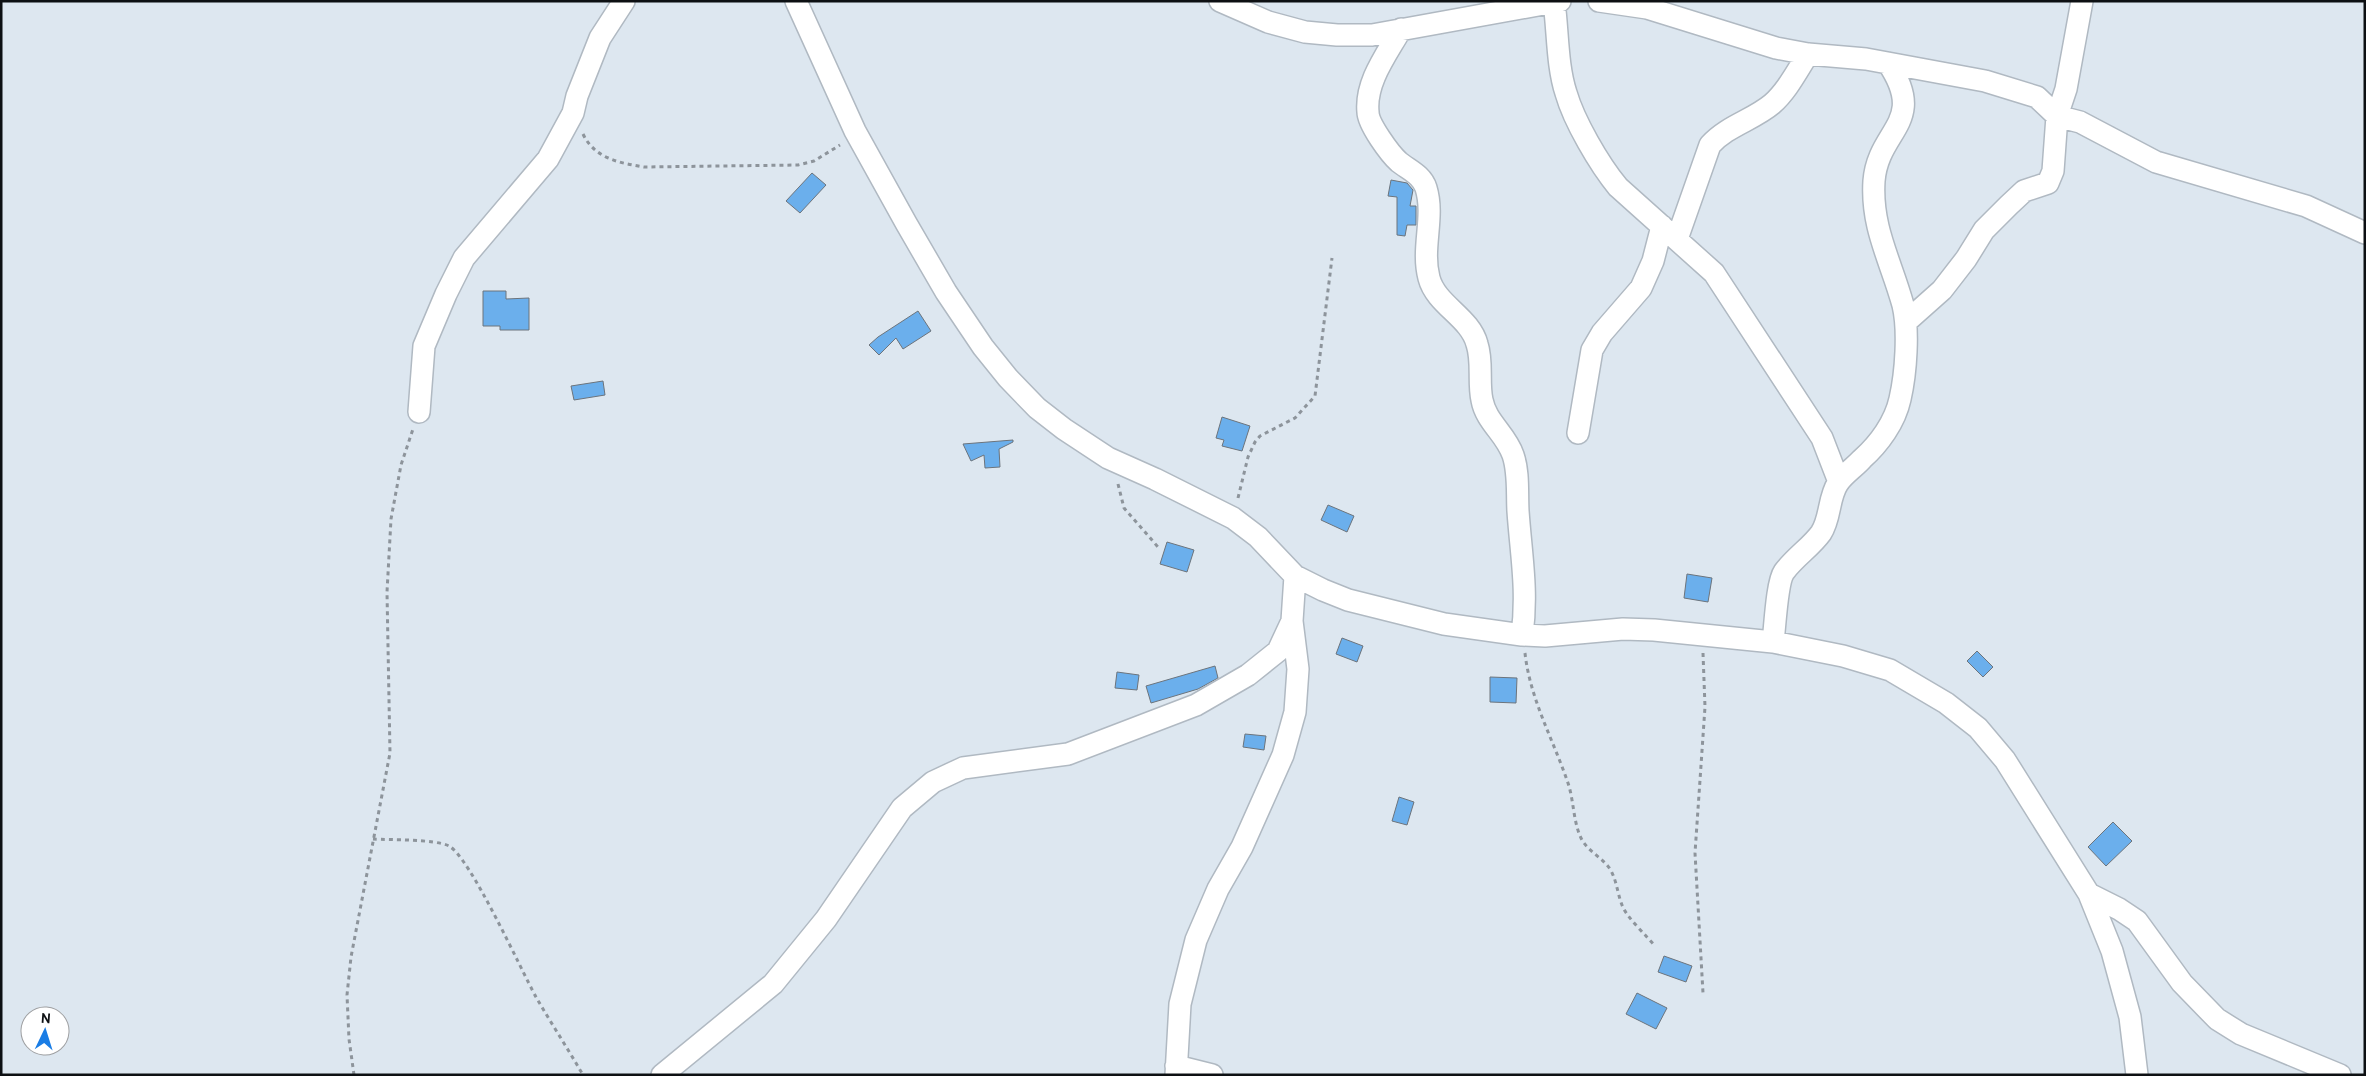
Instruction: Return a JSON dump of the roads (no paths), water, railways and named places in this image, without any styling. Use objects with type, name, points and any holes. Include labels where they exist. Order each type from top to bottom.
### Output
[{"type":"street","points":[[419,412],[424,346],[446,294],[464,258],[548,159],[574,113],[577,96],[600,38],[624,1]]},
{"type":"street","points":[[796,1],[855,131],[942,284],[983,347],[1008,378],[1038,408],[1064,429],[1108,458],[1155,478],[1233,518],[1258,537],[1295,576],[1348,600],[1444,624],[1522,635],[1544,636],[1624,629],[1702,635],[1773,642],[1843,656],[1890,670],[1946,703],[1978,728],[2005,760],[2089,894],[2112,951],[2130,1017],[2137,1075]]},
{"type":"street","points":[[1220,1],[1268,22],[1305,32],[1372,35],[1560,1]]},
{"type":"street","points":[[1599,1],[1647,8],[1776,48],[1808,54],[1838,55],[1984,81],[2036,97],[2058,116],[2080,122],[2156,162],[2306,206],[2365,233]]},
{"type":"street","points":[[1906,322],[1942,290],[1966,260],[1984,230],[2009,205],[2024,191],[2048,183],[2053,171],[2058,116],[2066,89],[2082,1]]},
{"type":"street","points":[[1554,2],[1564,85],[1572,111],[1609,176],[1618,187],[1714,272],[1822,438],[1838,482]]},
{"type":"street","points":[[1401,29],[1378,69],[1368,93],[1368,114],[1384,144],[1398,161],[1416,174],[1426,186],[1428,226],[1425,254],[1429,278],[1434,292],[1459,318],[1477,343],[1481,399],[1486,416],[1507,441],[1516,464],[1520,536],[1525,566],[1525,615],[1522,635]]},
{"type":"street","points":[[1578,433],[1592,350],[1602,333],[1640,288],[1670,232],[1710,144],[1720,134],[1747,121],[1771,104],[1785,90],[1808,54]]},
{"type":"street","points":[[1773,642],[1781,577],[1821,533],[1838,482],[1866,456],[1886,431],[1896,413],[1900,398],[1906,322],[1874,214],[1876,169],[1880,156],[1901,120],[1904,107],[1904,97],[1900,85],[1888,63]]},
{"type":"street","points":[[1212,1075],[1176,1070],[1180,1004],[1196,940],[1218,889],[1242,847],[1283,754],[1295,712],[1298,669],[1292,621],[1295,576]]},
{"type":"street","points":[[662,1075],[773,984],[826,919],[902,808],[934,782],[963,768],[1068,754],[1196,705],[1265,663],[1278,651],[1292,621]]},
{"type":"street","points":[[2089,894],[2119,909],[2137,921],[2182,983],[2217,1019],[2241,1034],[2340,1075]]}]
